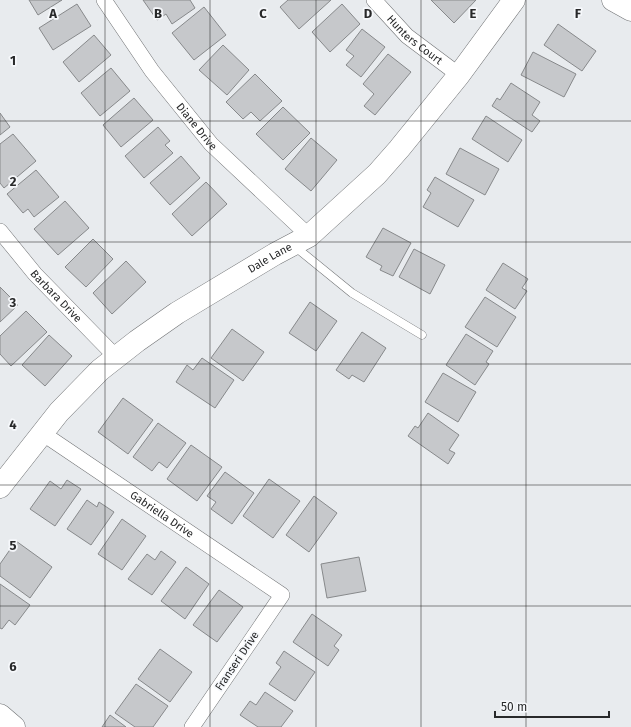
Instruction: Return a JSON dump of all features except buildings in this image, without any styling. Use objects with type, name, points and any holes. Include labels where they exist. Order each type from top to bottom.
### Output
[{"type":"street","name":"Diane Drive","points":[[104,0],[152,71],[212,144],[300,240]]},
{"type":"street","name":"Hunters Court","points":[[374,0],[407,36],[459,75]]},
{"type":"street","name":"Dale Lane","points":[[0,487],[59,412],[100,370],[176,313],[300,240],[377,174],[459,75],[514,0]]},
{"type":"street","points":[[613,0],[631,10]]},
{"type":"street","name":"Barbara Drive","points":[[0,231],[35,274],[116,357]]},
{"type":"street","name":"Gabriella Drive","points":[[42,433],[282,595]]},
{"type":"street","name":"Franseri Drive","points":[[192,727],[282,595]]},
{"type":"street","points":[[0,714],[14,727]]},
{"type":"lane","points":[[300,240],[306,257],[352,293],[422,335]]}]
